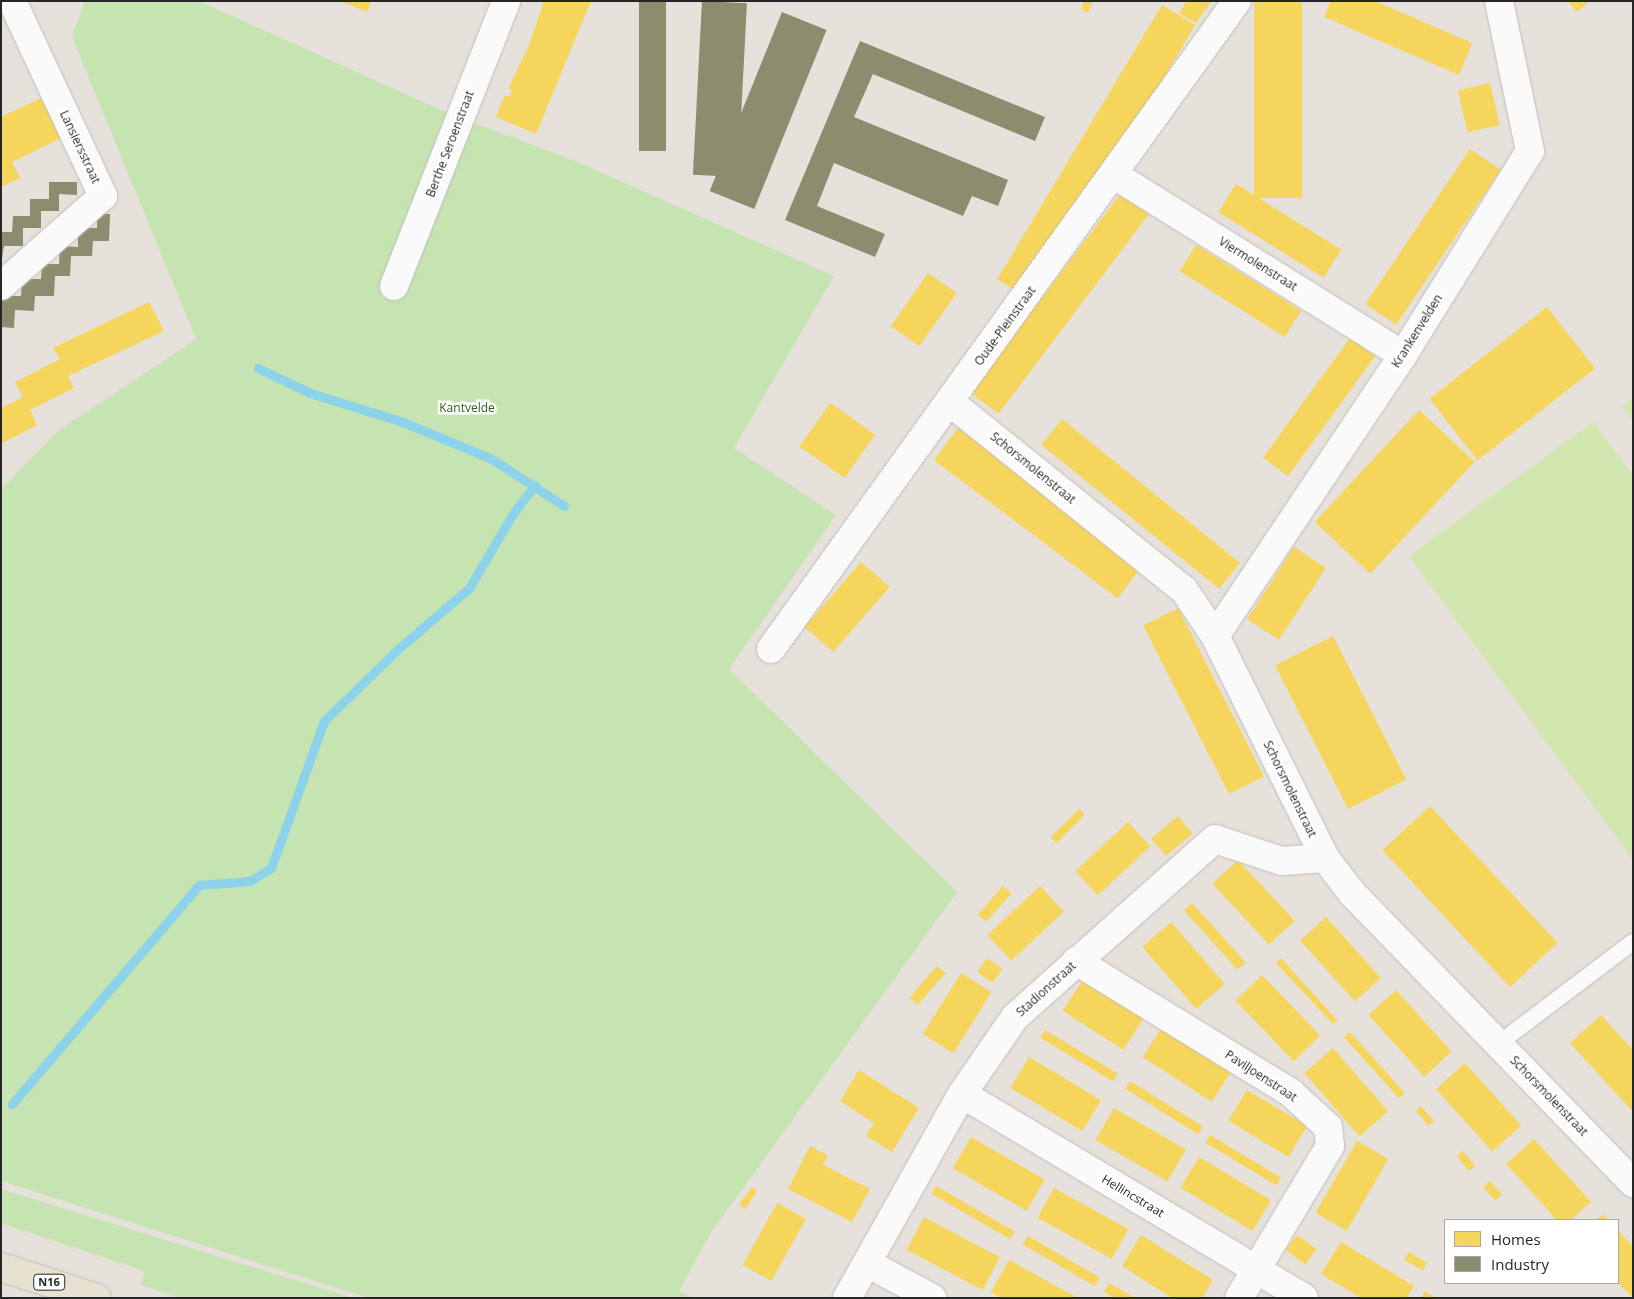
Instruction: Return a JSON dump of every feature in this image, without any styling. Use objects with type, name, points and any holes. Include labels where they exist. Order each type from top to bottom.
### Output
[{"type":"main road","name":"N16","points":[[1,1267],[97,1298]]},
{"type":"street","name":"Lansiersstraat","points":[[1,286],[103,196],[12,1]]},
{"type":"street","name":"Berthe Seroenstraat","points":[[394,286],[506,1]]},
{"type":"street","name":"Oude-Pleinstraat","points":[[771,649],[1237,1]]},
{"type":"street","name":"Krankenvelden","points":[[1215,636],[1403,355],[1530,152],[1499,1]]},
{"type":"street","name":"Viermolenstraat","points":[[1113,174],[1403,355]]},
{"type":"street","name":"Schorsmolenstraat","points":[[950,402],[1184,590],[1215,636],[1325,858],[1352,893],[1633,1183]]},
{"type":"street","name":"Stadionstraat","points":[[847,1298],[869,1264],[962,1094],[1015,1017],[1216,839],[1282,861],[1325,858]]},
{"type":"street","name":"Paviljoenstraat","points":[[1076,961],[1291,1093],[1328,1127],[1330,1146],[1239,1298]]},
{"type":"street","name":"Hellincstraat","points":[[962,1094],[1304,1298]]},
{"type":"street","points":[[869,1264],[932,1298]]},
{"type":"lane","points":[[1498,1044],[1633,942]]},
{"type":"green space","name":"Kantvelde","points":[[85,1],[199,1],[450,114],[573,160],[834,276],[734,448],[836,515],[729,669],[957,892],[710,1234],[679,1291],[693,1298],[368,1298],[1,1181],[1,489],[59,430],[196,339],[72,37]]},
{"type":"green space","points":[[1633,398],[1633,421],[1622,406]]},
{"type":"green space","points":[[1593,422],[1633,476],[1633,860],[1409,556]]},
{"type":"green space","points":[[1,1189],[353,1298],[180,1298],[140,1285],[145,1271],[1,1223]]},
{"type":"building: Homes","points":[[340,1],[371,1],[367,12]]},
{"type":"building: Homes","points":[[544,1],[591,1],[536,134],[496,117],[505,95],[510,97],[512,90],[508,89],[529,45]]},
{"type":"building: Homes","points":[[1084,1],[1093,1],[1088,13],[1081,9]]},
{"type":"building: Homes","points":[[1183,1],[1212,1],[1196,23],[1179,13],[1186,2]]},
{"type":"building: Homes","points":[[1254,1],[1302,1],[1302,198],[1254,198]]},
{"type":"building: Homes","points":[[1331,1],[1375,1],[1472,43],[1459,75],[1324,17]]},
{"type":"building: Homes","points":[[1568,1],[1590,1],[1577,12]]},
{"type":"building: Homes","points":[[1162,5],[1195,25],[1031,299],[997,279]]},
{"type":"building: Homes","points":[[1490,83],[1500,125],[1468,132],[1458,90]]},
{"type":"building: Homes","points":[[41,98],[61,138],[12,162],[20,178],[1,187],[1,117]]},
{"type":"building: Homes","points":[[1470,149],[1501,170],[1396,325],[1365,304]]},
{"type":"building: Homes","points":[[1236,184],[1341,250],[1324,278],[1219,212]]},
{"type":"building: Homes","points":[[1121,193],[1149,214],[998,414],[971,393]]},
{"type":"building: Homes","points":[[1196,245],[1301,311],[1285,337],[1180,271]]},
{"type":"building: Homes","points":[[928,273],[957,293],[919,346],[891,326]]},
{"type":"building: Homes","points":[[149,302],[164,331],[68,376],[74,388],[30,410],[37,425],[1,444],[1,408],[23,397],[15,382],[60,359],[53,348]]},
{"type":"building: Homes","points":[[1547,307],[1595,368],[1478,460],[1430,399]]},
{"type":"building: Homes","points":[[1350,338],[1375,356],[1288,476],[1263,458]]},
{"type":"building: Homes","points":[[830,403],[875,435],[845,478],[800,446]]},
{"type":"building: Homes","points":[[1419,410],[1475,462],[1370,574],[1315,522]]},
{"type":"building: Homes","points":[[1062,419],[1240,563],[1219,589],[1041,445]]},
{"type":"building: Homes","points":[[958,428],[1142,566],[1118,598],[934,460]]},
{"type":"building: Homes","points":[[1294,547],[1326,568],[1279,640],[1247,619]]},
{"type":"building: Homes","points":[[861,562],[890,587],[833,652],[805,627]]},
{"type":"building: Homes","points":[[1178,608],[1264,776],[1229,794],[1143,626]]},
{"type":"building: Homes","points":[[1333,636],[1406,779],[1348,809],[1275,666]]},
{"type":"building: Homes","points":[[1430,806],[1558,943],[1510,987],[1382,850]]},
{"type":"building: Homes","points":[[1079,809],[1085,815],[1056,843],[1051,837]]},
{"type":"building: Homes","points":[[1178,816],[1193,834],[1166,856],[1151,838]]},
{"type":"building: Homes","points":[[1128,822],[1151,846],[1098,895],[1075,871]]},
{"type":"building: Homes","points":[[1238,860],[1295,921],[1269,945],[1212,884]]},
{"type":"building: Homes","points":[[1003,886],[1011,893],[986,922],[978,915]]},
{"type":"building: Homes","points":[[1040,886],[1064,912],[1011,961],[987,935]]},
{"type":"building: Homes","points":[[1192,903],[1246,962],[1237,970],[1184,910]]},
{"type":"building: Homes","points":[[1326,917],[1381,978],[1355,1001],[1300,940]]},
{"type":"building: Homes","points":[[1171,922],[1225,984],[1196,1009],[1142,947]]},
{"type":"building: Homes","points":[[987,958],[1003,969],[993,983],[977,972]]},
{"type":"building: Homes","points":[[1281,958],[1337,1020],[1333,1024],[1276,963]]},
{"type":"building: Homes","points":[[937,966],[945,973],[918,1005],[909,998]]},
{"type":"building: Homes","points":[[961,973],[992,992],[953,1053],[923,1034]]},
{"type":"building: Homes","points":[[1262,975],[1320,1035],[1294,1061],[1235,1001]]},
{"type":"building: Homes","points":[[1084,978],[1144,1017],[1123,1050],[1063,1011]]},
{"type":"building: Homes","points":[[1396,990],[1452,1052],[1424,1076],[1369,1015]]},
{"type":"building: Homes","points":[[1601,1015],[1633,1050],[1633,1112],[1570,1043]]},
{"type":"building: Homes","points":[[1163,1026],[1232,1071],[1212,1102],[1143,1057]]},
{"type":"building: Homes","points":[[1045,1030],[1118,1074],[1113,1081],[1040,1038]]},
{"type":"building: Homes","points":[[1350,1032],[1405,1093],[1399,1098],[1344,1037]]},
{"type":"building: Homes","points":[[1333,1048],[1388,1111],[1359,1136],[1304,1073]]},
{"type":"building: Homes","points":[[1029,1057],[1101,1100],[1082,1131],[1010,1088]]},
{"type":"building: Homes","points":[[1465,1063],[1521,1125],[1492,1152],[1436,1089]]},
{"type":"building: Homes","points":[[859,1070],[919,1108],[892,1152],[866,1136],[874,1123],[840,1101]]},
{"type":"building: Homes","points":[[1130,1081],[1203,1127],[1198,1134],[1125,1089]]},
{"type":"building: Homes","points":[[1247,1090],[1307,1126],[1288,1157],[1228,1121]]},
{"type":"building: Homes","points":[[1421,1106],[1434,1121],[1429,1126],[1416,1111]]},
{"type":"building: Homes","points":[[1114,1108],[1186,1150],[1167,1182],[1096,1140]]},
{"type":"building: Homes","points":[[1210,1135],[1281,1178],[1277,1185],[1205,1143]]},
{"type":"building: Homes","points":[[971,1137],[1045,1180],[1027,1211],[953,1168]]},
{"type":"building: Homes","points":[[1534,1139],[1591,1202],[1571,1219],[1556,1219],[1506,1164]]},
{"type":"building: Homes","points":[[1357,1141],[1388,1159],[1347,1231],[1316,1213]]},
{"type":"building: Homes","points":[[810,1146],[828,1156],[823,1165],[870,1189],[852,1222],[788,1189]]},
{"type":"building: Homes","points":[[1463,1151],[1475,1166],[1469,1171],[1457,1156]]},
{"type":"building: Homes","points":[[1199,1157],[1271,1200],[1252,1231],[1180,1188]]},
{"type":"building: Homes","points":[[1490,1181],[1502,1195],[1495,1200],[1483,1187]]},
{"type":"building: Homes","points":[[936,1186],[1015,1232],[1010,1239],[932,1194]]},
{"type":"building: Homes","points":[[752,1187],[757,1191],[745,1209],[739,1204]]},
{"type":"building: Homes","points":[[1054,1188],[1128,1229],[1112,1259],[1038,1218]]},
{"type":"building: Homes","points":[[777,1203],[806,1219],[771,1281],[743,1265]]},
{"type":"building: Homes","points":[[1603,1214],[1608,1219],[1597,1219]]},
{"type":"building: Homes","points":[[924,1217],[1000,1257],[983,1290],[907,1250]]},
{"type":"building: Homes","points":[[1619,1231],[1633,1247],[1633,1298],[1619,1284]]},
{"type":"building: Homes","points":[[1141,1235],[1213,1280],[1202,1298],[1172,1298],[1122,1266]]},
{"type":"building: Homes","points":[[1297,1235],[1316,1249],[1305,1264],[1286,1250]]},
{"type":"building: Homes","points":[[1028,1236],[1100,1278],[1095,1286],[1023,1245]]},
{"type":"building: Homes","points":[[1341,1242],[1414,1286],[1406,1298],[1361,1298],[1321,1274]]},
{"type":"building: Homes","points":[[1409,1252],[1427,1263],[1422,1271],[1404,1260]]},
{"type":"building: Homes","points":[[1009,1260],[1078,1298],[1001,1298],[991,1292]]},
{"type":"building: Homes","points":[[1109,1283],[1135,1298],[1114,1298],[1104,1292]]},
{"type":"building: Homes","points":[[1425,1291],[1435,1298],[1421,1298]]},
{"type":"building: Industry","points":[[639,1],[666,1],[666,151],[639,151]]},
{"type":"building: Industry","points":[[702,1],[747,3],[738,177],[693,175]]},
{"type":"building: Industry","points":[[782,12],[827,30],[754,209],[710,191]]},
{"type":"building: Industry","points":[[860,41],[1045,117],[1035,141],[873,74],[854,117],[1008,180],[998,206],[972,196],[963,216],[834,163],[817,206],[885,234],[875,257],[785,220]]},
{"type":"building: Industry","points":[[49,182],[77,182],[77,195],[59,194],[59,211],[41,211],[41,228],[23,228],[23,246],[4,246],[1,264],[1,232],[12,232],[13,216],[30,216],[30,199],[49,199]]},
{"type":"building: Industry","points":[[97,214],[110,214],[109,241],[93,241],[92,256],[71,256],[70,276],[55,276],[54,296],[35,296],[34,311],[15,310],[14,328],[1,327],[2,296],[21,296],[22,279],[41,279],[42,264],[59,264],[60,246],[78,247],[78,228],[97,228]]},
{"type":"waterway","points":[[258,368],[310,393],[403,422],[492,459],[564,506]]},
{"type":"waterway","points":[[12,1104],[199,885],[250,881],[271,868],[324,721],[397,650],[469,588],[514,512],[535,485]]}]
